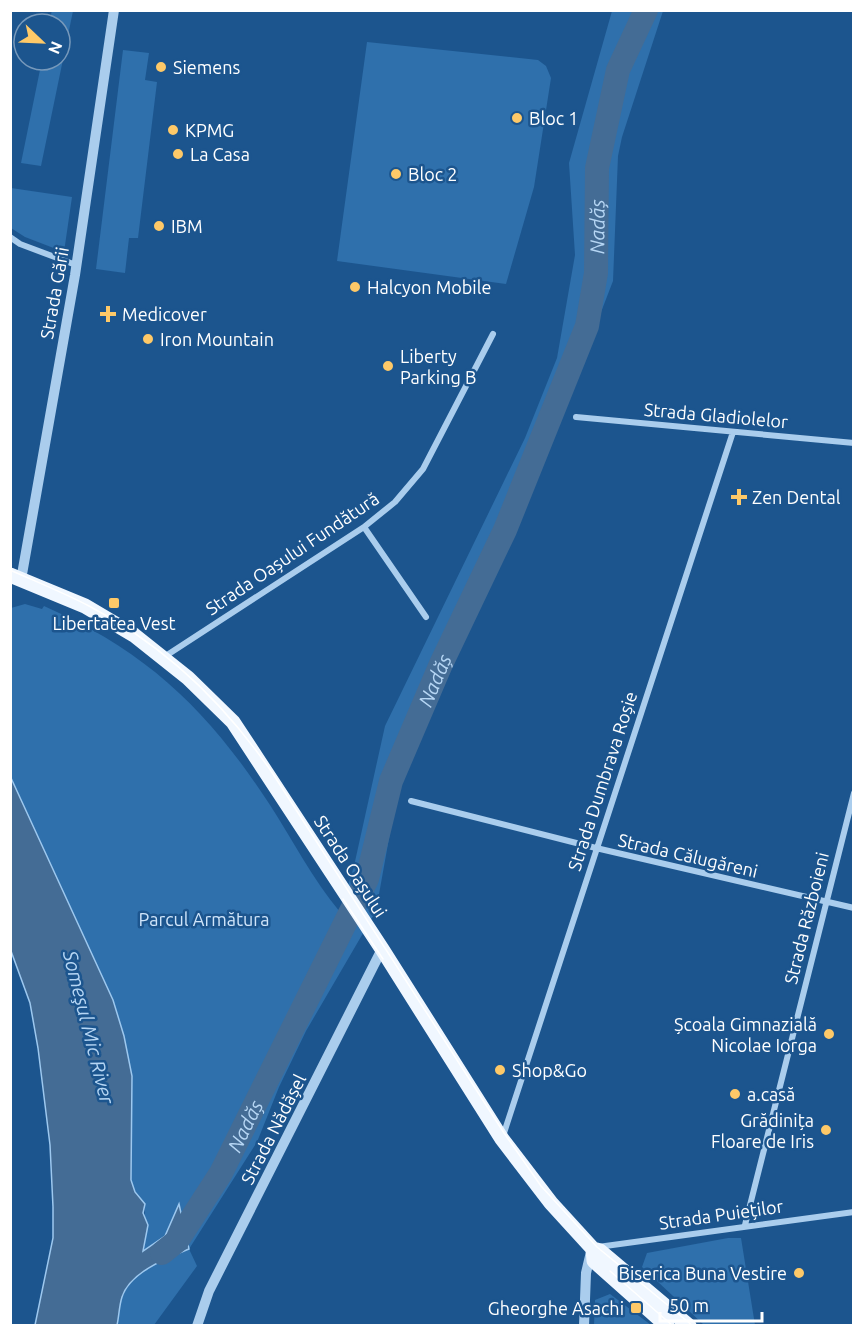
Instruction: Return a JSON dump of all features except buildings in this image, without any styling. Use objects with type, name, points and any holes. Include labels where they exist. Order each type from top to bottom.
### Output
[{"type":"main road","name":"Strada Oașului","points":[[20,576],[106,617],[163,657],[233,722],[379,943],[502,1139],[551,1203],[593,1249],[600,1251],[689,1326]]},
{"type":"main road","name":"Strada Oașului","points":[[593,1249],[594,1261],[667,1326]]},
{"type":"street","name":"Strada Gării","points":[[20,576],[76,265],[114,10]]},
{"type":"street","points":[[10,237],[20,244],[76,265]]},
{"type":"street","name":"Strada Oașului Fundătură","points":[[163,657],[364,527],[395,502],[423,469],[493,334]]},
{"type":"street","name":"Strada Gladiolelor","points":[[576,417],[854,444]]},
{"type":"street","name":"Strada Dumbrava Roșie","points":[[502,1139],[733,432]]},
{"type":"street","points":[[364,527],[426,617]]},
{"type":"street","name":"Strada Războieni","points":[[745,1225],[854,793]]},
{"type":"street","name":"Strada Călugăreni","points":[[411,801],[596,848],[854,908]]},
{"type":"street","name":"Strada Nădășel","points":[[197,1326],[209,1292],[379,943]]},
{"type":"street","name":"Strada Puieților","points":[[593,1249],[745,1225],[854,1212]]},
{"type":"street","points":[[584,1326],[586,1273],[593,1249]]},
{"type":"green space","points":[[52,10],[73,11],[72,16],[72,12],[52,12]]},
{"type":"green space","name":"Parcul Armătura","points":[[612,11],[663,11],[622,137],[618,156],[613,281],[559,421],[401,771],[376,911],[306,1031],[279,1087],[257,1142],[189,1249],[179,1204],[165,1236],[144,1252],[145,1204],[135,1192],[131,1180],[132,1076],[113,1000],[11,778],[11,608],[25,604],[42,609],[44,606],[81,624],[145,664],[173,687],[199,712],[247,771],[312,873],[340,912],[354,866],[385,726],[525,438],[557,358],[575,255],[569,163]]},
{"type":"green space","points":[[367,42],[538,60],[546,66],[551,78],[534,187],[506,284],[337,261]]},
{"type":"green space","points":[[123,50],[149,53],[145,80],[157,82],[138,238],[129,238],[125,273],[96,269]]},
{"type":"green space","points":[[40,72],[60,72],[41,166],[21,163]]},
{"type":"green space","points":[[11,188],[72,197],[64,252],[25,237],[11,228]]},
{"type":"green space","points":[[728,1238],[741,1238],[755,1325],[704,1325],[642,1267],[647,1253]]},
{"type":"green space","points":[[189,1249],[197,1266],[154,1325],[117,1325],[122,1297],[133,1280],[150,1267]]},
{"type":"green space","points":[[610,1294],[651,1325],[594,1325],[595,1300]]},
{"type":"water","name":"Someşul Mic River","points":[[11,778],[113,1000],[124,1036],[132,1076],[131,1180],[135,1192],[145,1204],[143,1213],[148,1225],[143,1251],[165,1236],[179,1204],[189,1249],[150,1267],[133,1280],[122,1297],[117,1325],[35,1325],[53,1238],[53,1207],[50,1145],[38,1048],[30,1003],[11,951]]},
{"type":"waterway","name":"Nadăș","points":[[162,1253],[177,1241],[221,1173],[367,879],[391,781],[441,664],[505,530],[587,326],[596,273],[597,168],[618,70],[646,10]]},
{"type":"tram line","points":[[10,570],[80,601],[143,639],[192,679],[235,724],[273,774],[504,1133],[541,1186],[597,1247],[693,1326]]},
{"type":"tram line","points":[[343,899],[383,959]]},
{"type":"tram line","points":[[610,1271],[673,1326]]},
{"type":"place","name":"Siemens","points":[[161,67]]},
{"type":"place","name":"Bloc 1","points":[[517,118]]},
{"type":"place","name":"KPMG","points":[[173,130]]},
{"type":"place","name":"La Casa","points":[[178,154]]},
{"type":"place","name":"Bloc 2","points":[[396,174]]},
{"type":"place","name":"IBM","points":[[159,226]]},
{"type":"place","name":"Halcyon Mobile","points":[[355,287]]},
{"type":"place","name":"Medicover","points":[[108,314]]},
{"type":"place","name":"Iron Mountain","points":[[148,339]]},
{"type":"place","name":"Liberty Parking B","points":[[388,366]]},
{"type":"place","name":"Zen Dental","points":[[739,497]]},
{"type":"place","name":"Libertatea Vest","points":[[114,603]]},
{"type":"place","name":"Școala Gimnazială Nicolae Iorga","points":[[829,1034]]},
{"type":"place","name":"Shop&Go","points":[[500,1070]]},
{"type":"place","name":"a.casă","points":[[735,1094]]},
{"type":"place","name":"Grădinița Floare de Iris","points":[[826,1130]]},
{"type":"place","name":"Biserica Buna Vestire","points":[[799,1273]]},
{"type":"place","name":"Gheorghe Asachi","points":[[636,1308]]}]
